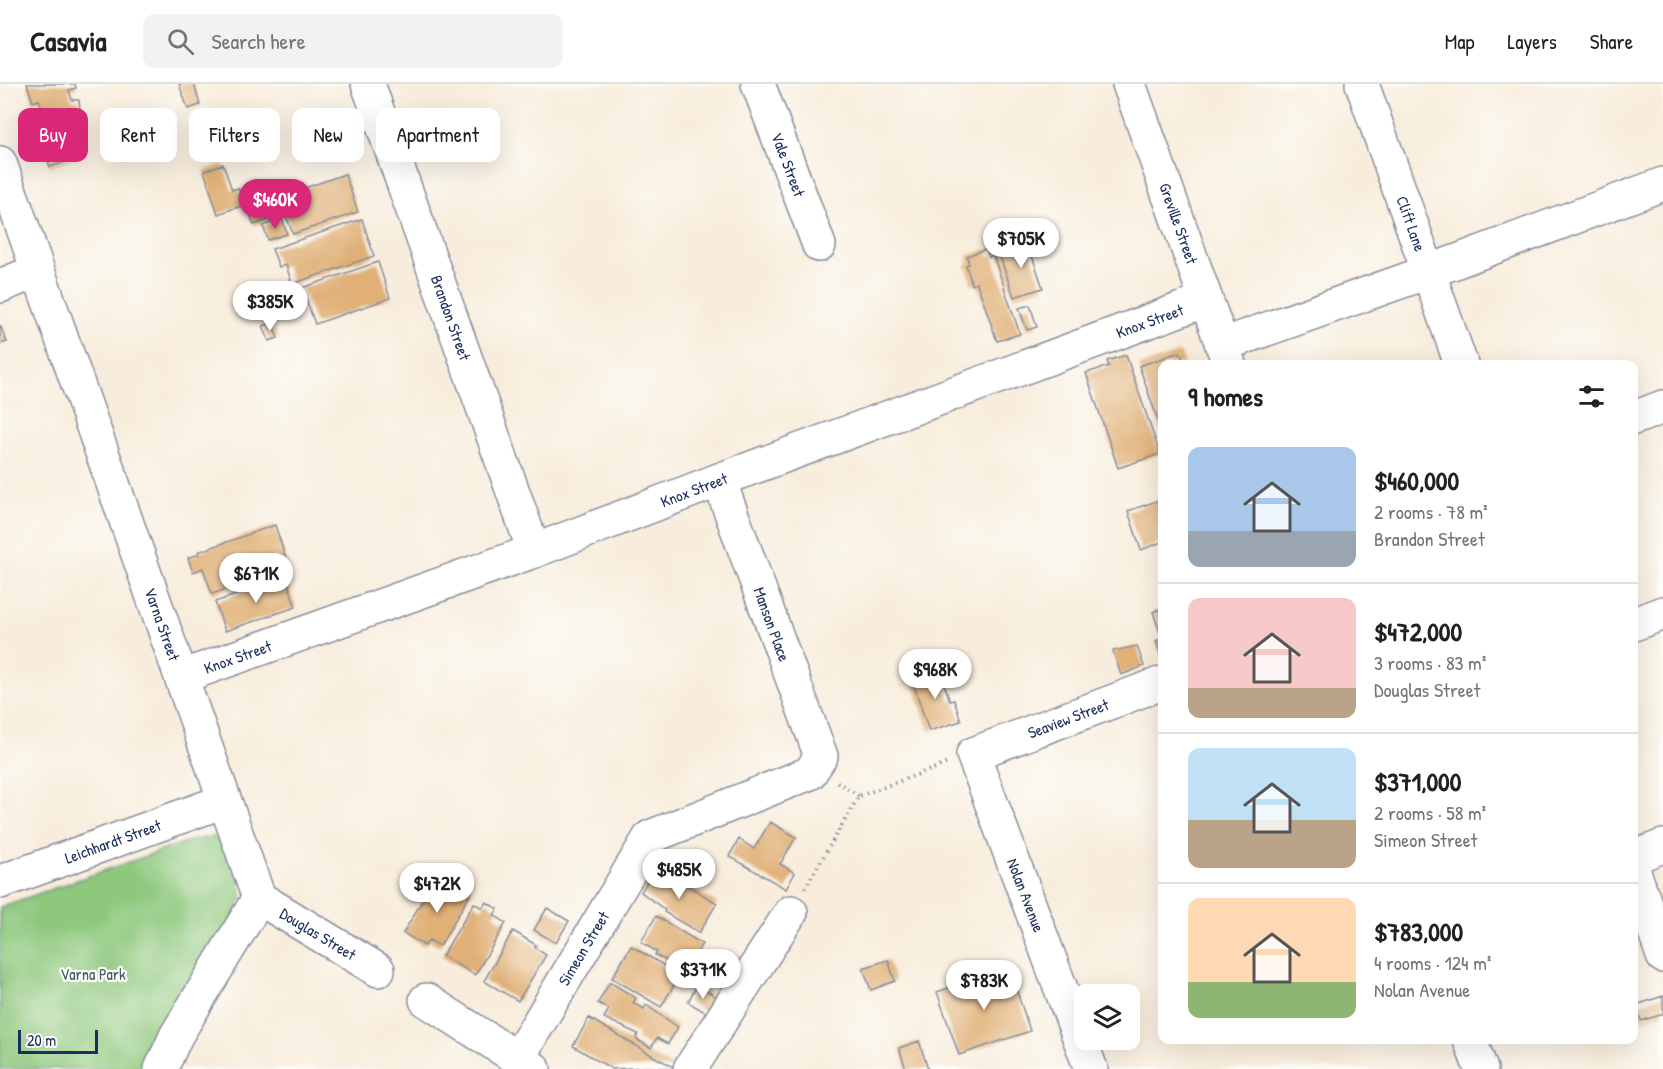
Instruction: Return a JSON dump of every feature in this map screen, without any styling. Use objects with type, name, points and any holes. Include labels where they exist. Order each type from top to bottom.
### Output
[{"type":"street","name":"Brandon Street","points":[[368,84],[534,551]]},
{"type":"street","name":"Vale Street","points":[[758,84],[819,245]]},
{"type":"street","name":"Greville Street","points":[[1129,84],[1226,355]]},
{"type":"street","name":"Clift Lane","points":[[1362,84],[1460,360]]},
{"type":"street","name":"Varna Street","points":[[0,163],[259,898]]},
{"type":"street","points":[[1226,355],[1428,272],[1663,184]]},
{"type":"street","points":[[0,286],[37,272]]},
{"type":"street","name":"Knox Street","points":[[182,677],[534,551],[1206,300]]},
{"type":"street","points":[[1638,416],[1663,407]]},
{"type":"street","name":"Manson Place","points":[[719,480],[821,756],[814,767]]},
{"type":"street","points":[[1638,622],[1663,613]]},
{"type":"street","name":"Seaview Street","points":[[973,754],[1158,685]]},
{"type":"street","name":"Nolan Avenue","points":[[973,754],[1091,1069]]},
{"type":"street","name":"Simeon Street","points":[[526,1064],[650,837],[810,773],[814,767]]},
{"type":"street","name":"Leichhardt Street","points":[[0,882],[224,801]]},
{"type":"street","points":[[1638,855],[1663,846]]},
{"type":"street","points":[[1638,884],[1663,956]]},
{"type":"street","points":[[161,1069],[176,1036],[259,898]]},
{"type":"street","name":"Douglas Street","points":[[259,898],[378,970]]},
{"type":"street","points":[[690,1069],[791,912]]},
{"type":"street","points":[[426,1000],[526,1064]]},
{"type":"street","points":[[1472,1044],[1481,1069]]},
{"type":"path","points":[[791,912],[859,796],[973,754]]},
{"type":"green space","name":"Varna Park","points":[[213,837],[220,841],[229,855],[243,898],[149,1069],[0,1069],[0,907],[192,840]]},
{"type":"building","points":[[27,84],[75,84],[76,88],[69,90],[72,100],[79,100],[80,108],[42,108],[39,100],[33,102]]},
{"type":"building","points":[[179,84],[194,84],[200,105],[188,109]]},
{"type":"building","points":[[48,162],[64,162],[50,167]]},
{"type":"building","points":[[223,164],[232,190],[238,188],[244,205],[218,214],[204,171]]},
{"type":"building","points":[[345,174],[358,212],[293,234],[279,197]]},
{"type":"building","points":[[274,198],[280,216],[254,225],[247,207]]},
{"type":"building","points":[[282,219],[287,234],[268,240],[263,226]]},
{"type":"building","points":[[362,219],[374,256],[292,284],[286,265],[279,267],[272,249]]},
{"type":"building","points":[[1027,241],[1043,288],[1014,297],[998,251]]},
{"type":"building","points":[[986,249],[989,257],[993,255],[1020,334],[997,341],[977,283],[972,285],[966,265],[969,264],[967,256]]},
{"type":"building","points":[[378,262],[390,298],[315,324],[302,288]]},
{"type":"building","points":[[1030,305],[1037,327],[1027,330],[1019,308]]},
{"type":"building","points":[[272,323],[278,338],[269,341],[263,326]]},
{"type":"building","points":[[0,325],[7,342],[0,344]]},
{"type":"building","points":[[1180,352],[1183,360],[1158,360],[1158,421],[1139,366]]},
{"type":"building","points":[[1126,355],[1158,448],[1158,455],[1118,468],[1086,373],[1109,366],[1107,361]]},
{"type":"building","points":[[1158,500],[1158,544],[1141,550],[1128,511]]},
{"type":"building","points":[[275,525],[289,568],[212,594],[203,568],[193,572],[188,558],[199,554],[198,552]]},
{"type":"building","points":[[286,578],[296,607],[225,631],[215,602]]},
{"type":"building","points":[[1158,610],[1158,627],[1153,612]]},
{"type":"building","points":[[1137,646],[1144,666],[1121,675],[1113,651]]},
{"type":"building","points":[[938,666],[950,701],[954,700],[961,721],[929,731],[911,676]]},
{"type":"building","points":[[770,822],[796,837],[780,864],[795,873],[786,889],[729,856],[739,839],[754,849]]},
{"type":"building","points":[[656,867],[717,903],[699,933],[664,912],[665,910],[641,892]]},
{"type":"building","points":[[454,880],[472,891],[440,946],[429,940],[425,946],[403,933],[433,883],[447,892]]},
{"type":"building","points":[[486,902],[498,909],[494,915],[506,923],[475,975],[442,956],[474,903],[482,908]]},
{"type":"building","points":[[547,908],[569,921],[556,943],[534,930]]},
{"type":"building","points":[[656,916],[702,944],[686,970],[655,955],[657,952],[641,942]]},
{"type":"building","points":[[513,931],[536,945],[535,948],[546,955],[518,1001],[484,981]]},
{"type":"building","points":[[631,946],[680,975],[661,1007],[612,978]]},
{"type":"building","points":[[888,960],[895,981],[871,990],[863,968]]},
{"type":"building","points":[[1009,967],[1030,1031],[959,1055],[937,992]]},
{"type":"building","points":[[610,982],[636,998],[633,1003],[644,1009],[646,1005],[678,1027],[668,1044],[657,1038],[651,1048],[636,1039],[638,1034],[604,1018],[609,1009],[598,1003]]},
{"type":"building","points":[[697,985],[718,998],[708,1014],[688,1002]]},
{"type":"building","points":[[1663,996],[1663,1014],[1641,1021],[1638,1004]]},
{"type":"building","points":[[589,1018],[674,1067],[673,1069],[647,1067],[612,1069],[573,1046]]},
{"type":"building","points":[[919,1041],[928,1069],[906,1069],[899,1048]]}]
